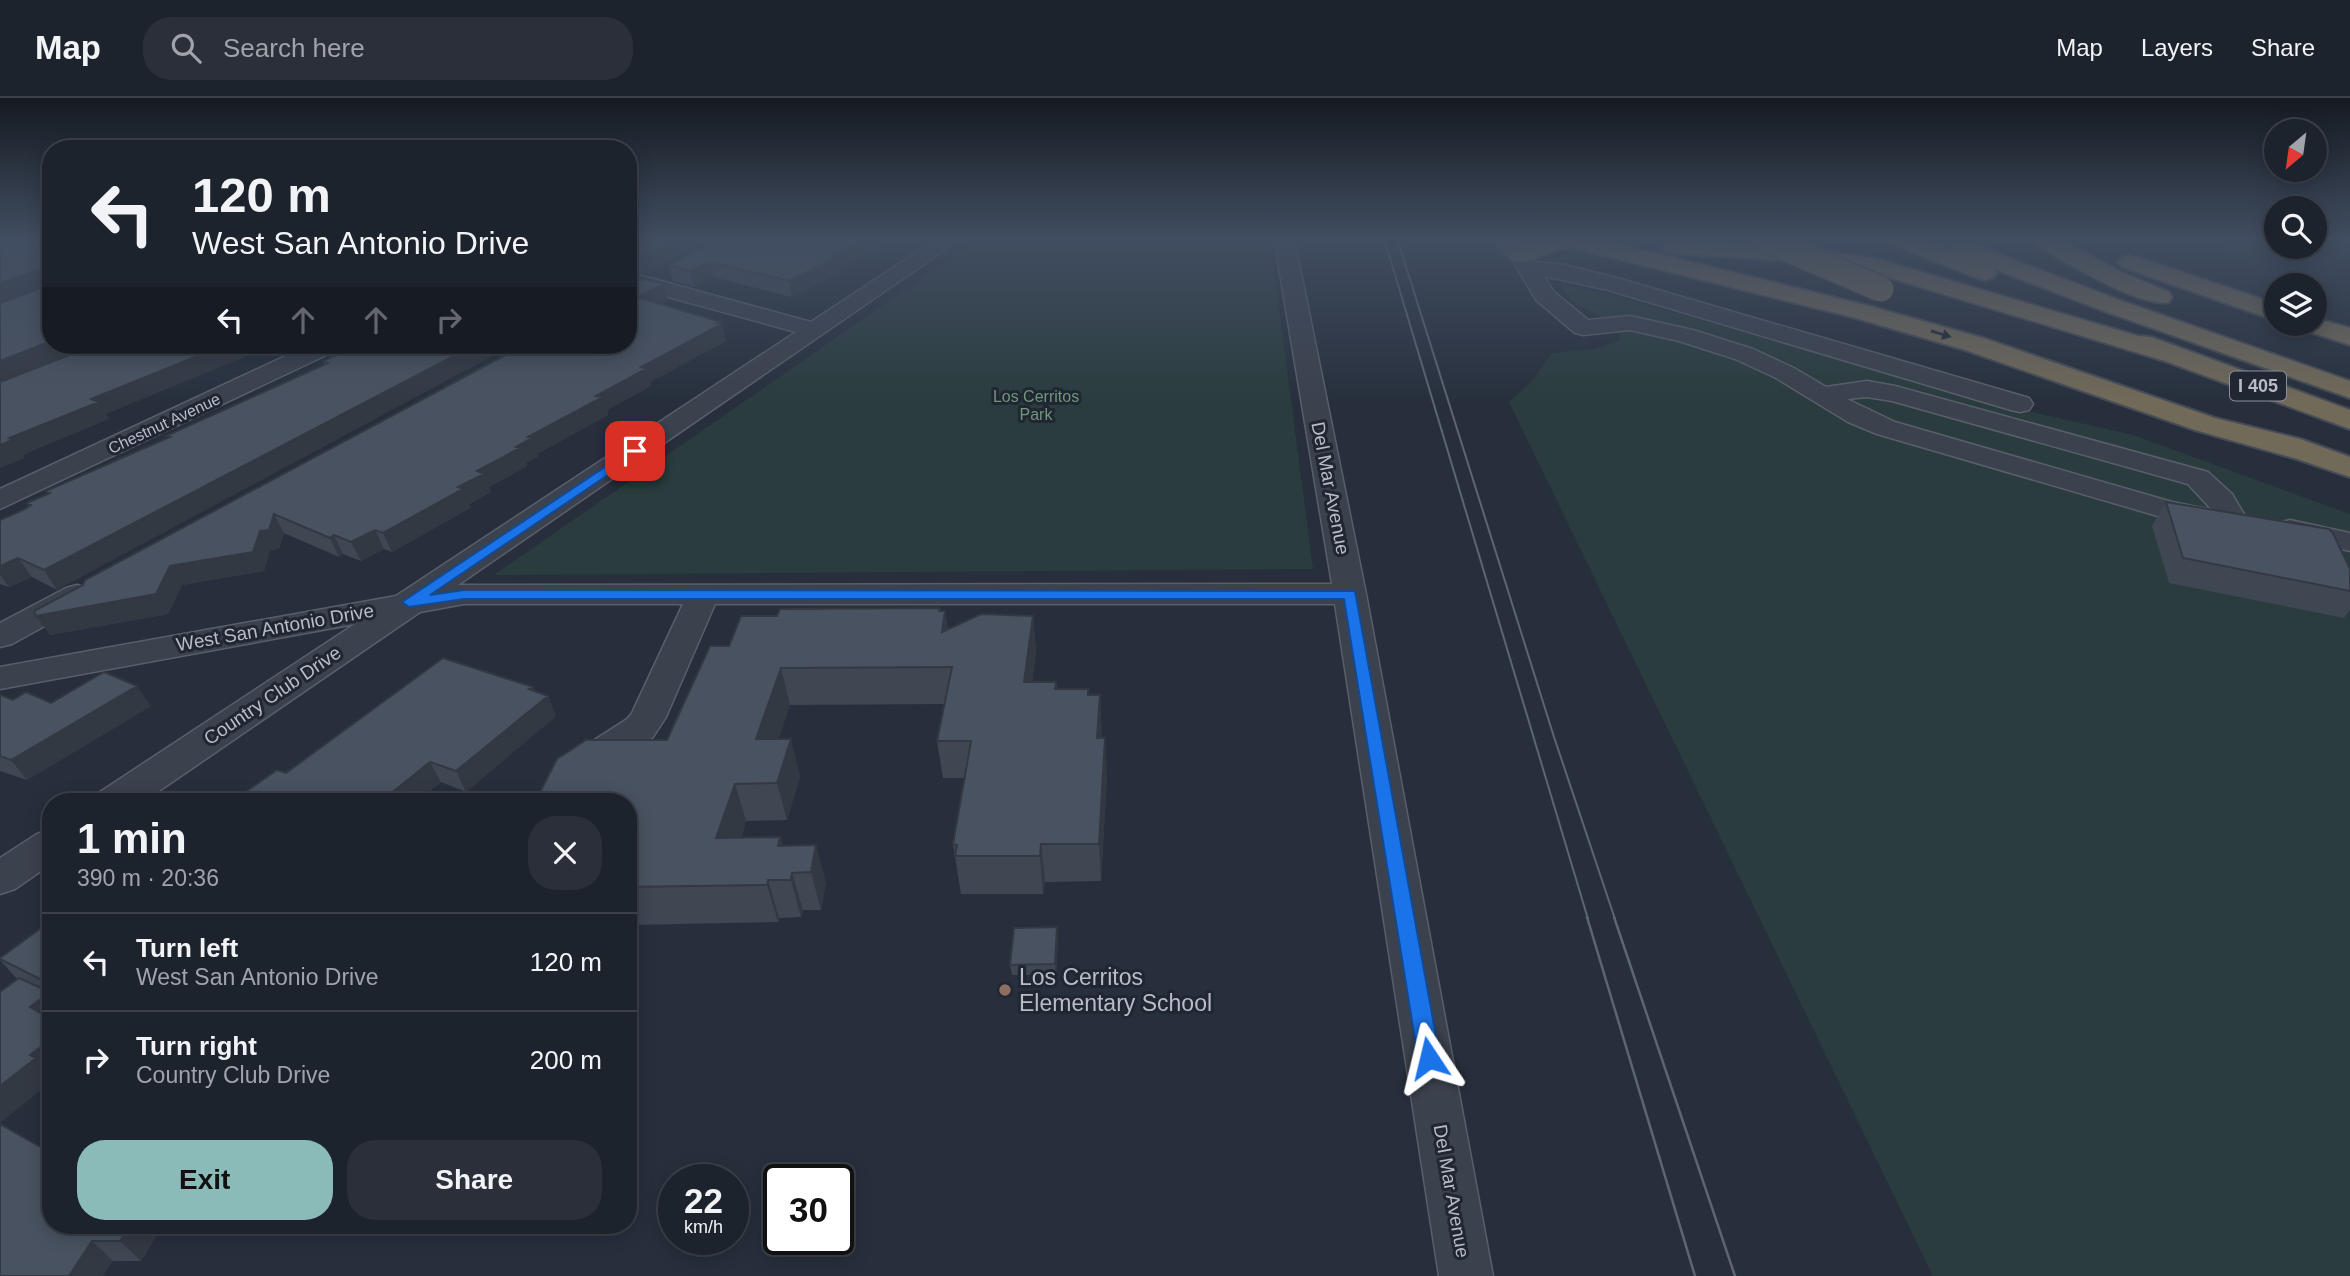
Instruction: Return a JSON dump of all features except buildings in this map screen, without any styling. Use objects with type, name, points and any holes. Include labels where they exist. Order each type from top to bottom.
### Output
[{"type":"highway","points":[[1792,293],[1974,344],[2205,424],[2311,453]]},
{"type":"highway","points":[[1891,293],[2350,468]]},
{"type":"highway","points":[[1972,293],[2166,353]]},
{"type":"highway","name":"I 405","points":[[2012,293],[2350,420]]},
{"type":"highway","points":[[2042,293],[2350,409]]},
{"type":"highway","points":[[2056,293],[2350,400]]},
{"type":"highway","name":"I 405","points":[[2079,293],[2350,390]]},
{"type":"highway","points":[[2150,293],[2350,376]]},
{"type":"highway","points":[[2220,293],[2264,308]]},
{"type":"highway","points":[[2327,313],[2350,322]]},
{"type":"highway","points":[[2327,330],[2350,338]]},
{"type":"street","points":[[663,293],[815,330]]},
{"type":"street","name":"Country Club Drive","points":[[127,793],[871,293]]},
{"type":"street","name":"Del Mar Avenue","points":[[1294,293],[1350,594],[1466,1276]]},
{"type":"street","points":[[1543,293],[1583,328],[1630,323],[1685,335],[1744,354],[1785,373],[1857,416],[1909,436],[2168,510],[2350,542]]},
{"type":"street","points":[[1643,293],[2020,404]]},
{"type":"street","name":"Chestnut Avenue","points":[[0,500],[309,354]]},
{"type":"street","points":[[1821,395],[1867,389],[1895,394],[2198,478],[2222,500],[2254,523]]},
{"type":"street","points":[[0,637],[97,584]]},
{"type":"street","name":"West San Antonio Drive","points":[[0,678],[464,594],[1350,594]]},
{"type":"street","points":[[563,783],[582,765],[640,728],[648,717],[703,594]]},
{"type":"street","points":[[0,878],[42,850]]},
{"type":"green space","name":"Los Cerritos Park","points":[[901,293],[1277,293],[1313,569],[494,575]]},
{"type":"green space","points":[[1566,293],[1603,293],[1617,296],[1988,402],[2133,435],[2350,514],[2350,1276],[1933,1276],[1509,402],[1531,382],[1552,353],[1595,349],[1619,341],[1620,328],[1572,301]]},
{"type":"tram line","points":[[1400,293],[1588,919]]},
{"type":"tram line","points":[[1414,293],[1554,737],[1615,919]]},
{"type":"tram line","points":[[1587,917],[1695,1276]]},
{"type":"tram line","points":[[1614,917],[1735,1276]]},
{"type":"place","name":"Los Cerritos Elementary School","points":[[1005,990]]},
{"type":"route","points":[[635,451],[409,602],[464,594],[1350,594],[1429,1058]]}]
